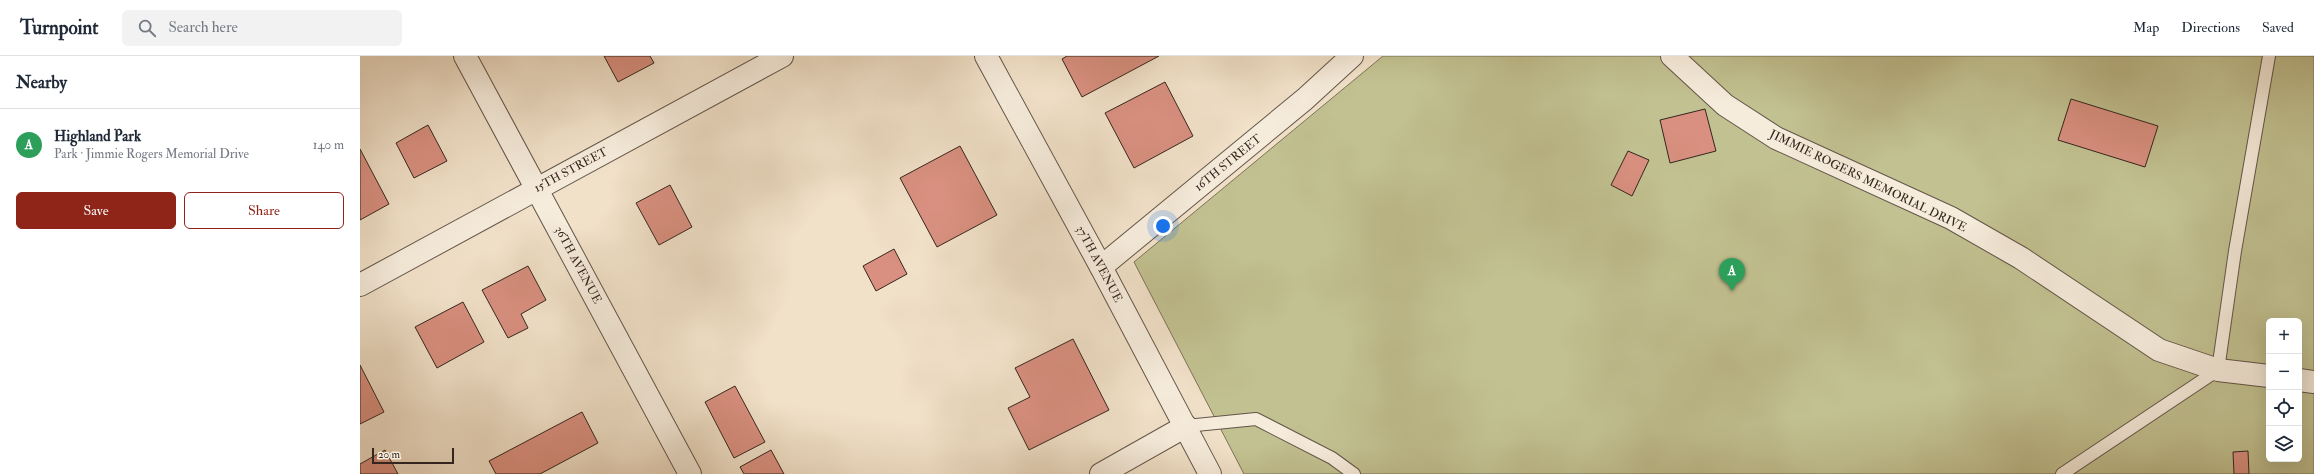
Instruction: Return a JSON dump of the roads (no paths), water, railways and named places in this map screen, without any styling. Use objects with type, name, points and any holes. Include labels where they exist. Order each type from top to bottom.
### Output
[{"type":"street","name":"36TH AVENUE","points":[[465,56],[690,474]]},
{"type":"street","name":"15TH STREET","points":[[360,285],[782,56]]},
{"type":"street","name":"37TH AVENUE","points":[[986,56],[1101,267],[1210,474]]},
{"type":"street","name":"16TH STREET","points":[[1101,267],[1305,99],[1352,56]]},
{"type":"street","name":"JIMMIE ROGERS MEMORIAL DRIVE","points":[[1672,56],[1725,105],[1776,138],[1951,218],[2021,258],[2159,350],[2218,370],[2266,376]]},
{"type":"street","points":[[2302,380],[2314,382]]},
{"type":"street","points":[[1100,474],[1186,426]]},
{"type":"lane","points":[[2062,474],[2218,370],[2235,251],[2269,56]]},
{"type":"lane","points":[[1186,426],[1256,418],[1332,458],[1354,474]]},
{"type":"place","name":"Highland Park","points":[[1732,291]]}]
